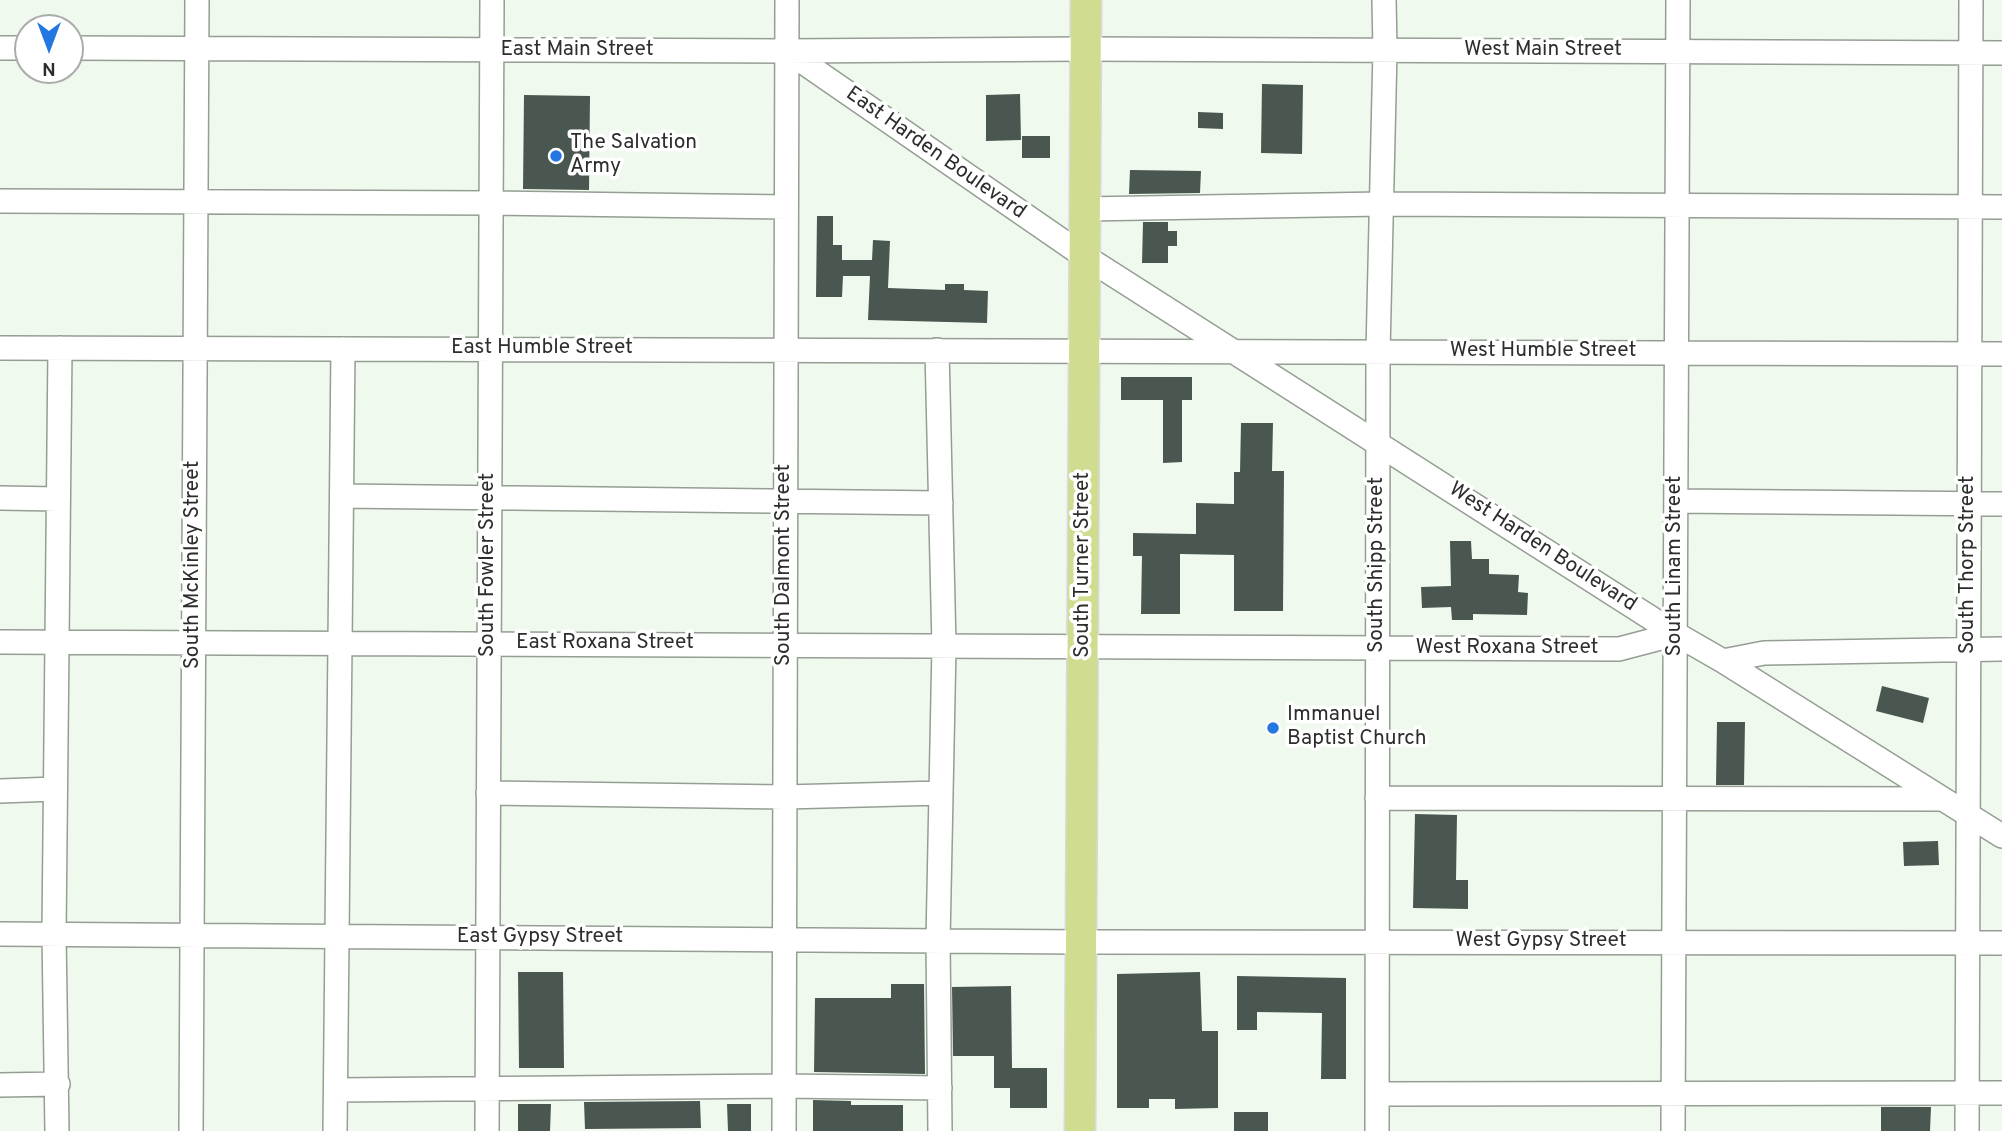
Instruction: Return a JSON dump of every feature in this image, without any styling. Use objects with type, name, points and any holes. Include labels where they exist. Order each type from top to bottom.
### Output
[{"type":"main road","name":"South Turner Street","points":[[1080,1131],[1086,0]]},
{"type":"street","name":"South McKinley Street","points":[[191,1131],[197,0]]},
{"type":"street","name":"South Fowler Street","points":[[487,1131],[492,0]]},
{"type":"street","name":"South Dalmont Street","points":[[784,1131],[787,0]]},
{"type":"street","name":"South Shipp Street","points":[[1377,1131],[1378,352],[1384,0]]},
{"type":"street","name":"South Linam Street","points":[[1673,1131],[1678,0]]},
{"type":"street","name":"South Thorp Street","points":[[1967,1131],[1971,0]]},
{"type":"street","name":"East Main Street","points":[[84,48],[787,51],[1084,49]]},
{"type":"street","name":"West Main Street","points":[[1084,49],[2002,53]]},
{"type":"street","name":"East Harden Boulevard","points":[[787,51],[1084,256]]},
{"type":"street","points":[[0,201],[786,207]]},
{"type":"street","points":[[1084,209],[1381,204],[2002,207]]},
{"type":"street","name":"West Harden Boulevard","points":[[1084,256],[1675,634],[1723,661],[2002,836]]},
{"type":"street","name":"East Humble Street","points":[[0,348],[1083,350]]},
{"type":"street","points":[[57,1131],[54,934],[60,348]]},
{"type":"street","points":[[335,1131],[342,349]]},
{"type":"street","points":[[937,350],[944,646],[938,941],[940,1131]]},
{"type":"street","name":"West Humble Street","points":[[1083,350],[2002,354]]},
{"type":"street","points":[[342,496],[941,503]]},
{"type":"street","points":[[0,498],[58,499]]},
{"type":"street","points":[[1676,501],[2002,504]]},
{"type":"street","name":"West Roxana Street","points":[[1084,648],[1619,649],[1675,634]]},
{"type":"street","name":"East Roxana Street","points":[[0,642],[1084,648]]},
{"type":"street","points":[[1723,661],[1764,653],[2002,649]]},
{"type":"street","points":[[0,791],[55,789]]},
{"type":"street","points":[[488,793],[785,797],[940,793]]},
{"type":"street","points":[[1377,798],[1943,799]]},
{"type":"street","name":"East Gypsy Street","points":[[0,934],[1081,942]]},
{"type":"street","name":"West Gypsy Street","points":[[1081,942],[2002,943]]},
{"type":"street","points":[[0,1084],[58,1084]]},
{"type":"street","points":[[336,1090],[784,1086],[940,1088]]},
{"type":"street","points":[[1377,1094],[2002,1093]]},
{"type":"building","points":[[1262,84],[1303,85],[1302,154],[1261,153]]},
{"type":"building","points":[[1020,94],[1021,140],[986,141],[986,95]]},
{"type":"building","points":[[524,95],[590,96],[589,190],[523,189]]},
{"type":"building","points":[[1198,112],[1223,113],[1223,129],[1198,128]]},
{"type":"building","points":[[1022,136],[1050,136],[1050,158],[1022,158]]},
{"type":"building","points":[[1130,170],[1201,171],[1200,193],[1129,194]]},
{"type":"building","points":[[817,216],[833,216],[833,245],[842,245],[842,260],[872,260],[873,240],[890,241],[888,288],[945,290],[945,284],[964,284],[964,290],[988,291],[987,323],[868,320],[870,276],[843,276],[842,297],[816,297]]},
{"type":"building","points":[[1143,222],[1168,222],[1168,231],[1177,231],[1177,246],[1168,246],[1168,263],[1142,263]]},
{"type":"building","points":[[1121,377],[1192,377],[1192,400],[1182,400],[1182,462],[1163,463],[1163,400],[1121,400]]},
{"type":"building","points":[[1241,423],[1273,423],[1272,471],[1284,471],[1283,611],[1234,611],[1234,555],[1180,554],[1180,614],[1141,614],[1142,556],[1133,556],[1133,533],[1196,534],[1196,503],[1234,504],[1234,472],[1240,472]]},
{"type":"building","points":[[1450,541],[1471,541],[1472,559],[1489,559],[1489,574],[1519,575],[1518,592],[1528,593],[1527,615],[1473,614],[1473,620],[1452,620],[1451,607],[1422,608],[1421,587],[1451,586]]},
{"type":"building","points":[[1882,686],[1929,698],[1923,723],[1876,711]]},
{"type":"building","points":[[1717,722],[1745,722],[1744,785],[1716,785]]},
{"type":"building","points":[[1415,814],[1457,815],[1456,880],[1468,880],[1468,909],[1413,908]]},
{"type":"building","points":[[1938,841],[1939,865],[1904,866],[1903,842]]},
{"type":"building","points":[[518,972],[563,972],[564,1068],[519,1068]]},
{"type":"building","points":[[1200,972],[1202,1031],[1218,1031],[1218,1108],[1175,1109],[1175,1099],[1149,1099],[1149,1108],[1117,1108],[1117,974]]},
{"type":"building","points":[[1237,976],[1346,978],[1346,1079],[1321,1079],[1322,1013],[1257,1012],[1257,1030],[1237,1030]]},
{"type":"building","points":[[891,984],[924,984],[925,1074],[814,1072],[815,998],[891,998]]},
{"type":"building","points":[[1011,986],[1012,1068],[1047,1068],[1047,1108],[1010,1108],[1010,1088],[994,1088],[994,1056],[953,1056],[952,987]]},
{"type":"building","points":[[813,1100],[851,1101],[851,1105],[903,1105],[903,1131],[813,1131]]},
{"type":"building","points":[[700,1101],[701,1128],[585,1129],[584,1102]]},
{"type":"building","points":[[518,1104],[551,1104],[550,1131],[518,1131]]},
{"type":"building","points":[[727,1104],[751,1104],[751,1131],[728,1131]]},
{"type":"building","points":[[1881,1107],[1931,1107],[1930,1131],[1881,1131]]},
{"type":"building","points":[[1234,1112],[1268,1112],[1268,1131],[1234,1131]]},
{"type":"place","name":"The Salvation Army","points":[[556,156]]},
{"type":"place","name":"Immanuel Baptist Church","points":[[1273,728]]}]
